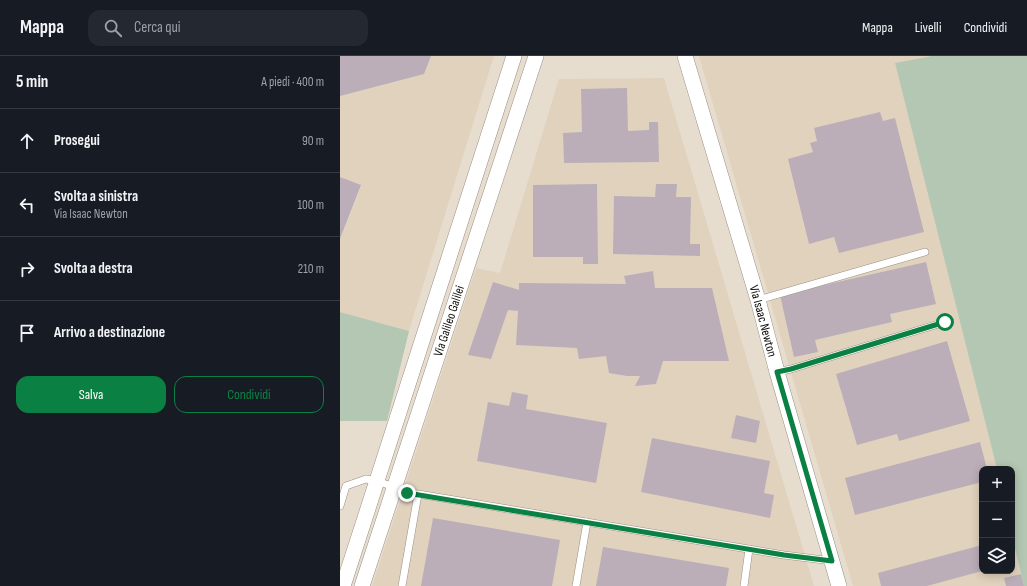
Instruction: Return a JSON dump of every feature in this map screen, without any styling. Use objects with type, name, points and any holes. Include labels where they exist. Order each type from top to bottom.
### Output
[{"type":"street","name":"Via Galileo Galilei","points":[[343,586],[514,56]]},
{"type":"street","name":"Via Galileo Galilei","points":[[362,586],[536,56]]},
{"type":"street","name":"Via Isaac Newton","points":[[684,56],[758,300],[777,372],[839,586]]},
{"type":"lane","points":[[758,300],[925,252]]},
{"type":"lane","points":[[777,372],[945,322]]},
{"type":"lane","points":[[340,506],[346,486],[366,479],[377,481],[407,493],[784,555],[832,561]]},
{"type":"lane","points":[[402,586],[418,494]]},
{"type":"lane","points":[[576,586],[587,522]]},
{"type":"lane","points":[[744,586],[749,549]]},
{"type":"shaded area","points":[[340,56],[494,56],[409,331],[340,312],[340,240],[361,186],[340,177]]},
{"type":"shaded area","points":[[699,56],[932,56],[895,63],[996,466],[979,466],[979,574],[1015,574],[1015,548],[1024,586],[853,586]]},
{"type":"shaded area","points":[[664,78],[814,586],[372,586],[476,268],[500,273],[559,79]]},
{"type":"green space","points":[[932,56],[1027,56],[1027,586],[1024,586],[1015,548],[1015,466],[996,466],[895,63]]},
{"type":"green space","points":[[340,312],[409,331],[387,421],[340,421]]},
{"type":"building","points":[[340,56],[431,56],[424,74],[340,96]]},
{"type":"building","points":[[627,88],[628,131],[649,130],[649,122],[658,122],[659,162],[564,163],[563,133],[582,132],[581,89]]},
{"type":"building","points":[[880,112],[883,121],[895,118],[924,232],[839,253],[834,237],[809,244],[788,159],[813,152],[810,143],[817,141],[814,128]]},
{"type":"building","points":[[340,177],[361,185],[340,239]]},
{"type":"building","points":[[597,184],[598,264],[583,264],[583,257],[533,257],[533,185]]},
{"type":"building","points":[[656,184],[677,184],[676,197],[691,197],[690,244],[700,244],[700,256],[613,254],[614,196],[655,197]]},
{"type":"building","points":[[926,262],[936,304],[890,314],[892,322],[815,340],[818,352],[794,357],[780,295]]},
{"type":"building","points":[[653,271],[655,288],[712,288],[729,361],[663,361],[656,384],[635,386],[640,376],[627,376],[609,373],[606,356],[579,359],[577,348],[516,345],[518,311],[508,310],[491,359],[468,355],[493,282],[519,290],[519,283],[626,284],[624,276]]},
{"type":"building","points":[[947,341],[970,421],[899,441],[897,434],[857,445],[836,374]]},
{"type":"building","points":[[512,392],[528,395],[526,409],[607,423],[596,483],[477,461],[488,402],[509,406]]},
{"type":"building","points":[[736,415],[760,421],[756,443],[731,438]]},
{"type":"building","points":[[652,438],[770,461],[764,493],[774,495],[770,518],[641,492]]},
{"type":"building","points":[[980,442],[986,466],[979,466],[979,483],[855,515],[845,478]]},
{"type":"building","points":[[433,518],[560,540],[552,586],[421,586]]},
{"type":"building","points":[[979,546],[979,572],[927,586],[881,586],[878,573]]},
{"type":"building","points":[[603,547],[729,568],[726,586],[596,586]]},
{"type":"building","points":[[1021,574],[1024,586],[1006,586],[1004,578]]},
{"type":"route","points":[[407,493],[784,555],[832,561],[777,372],[945,322]]}]
